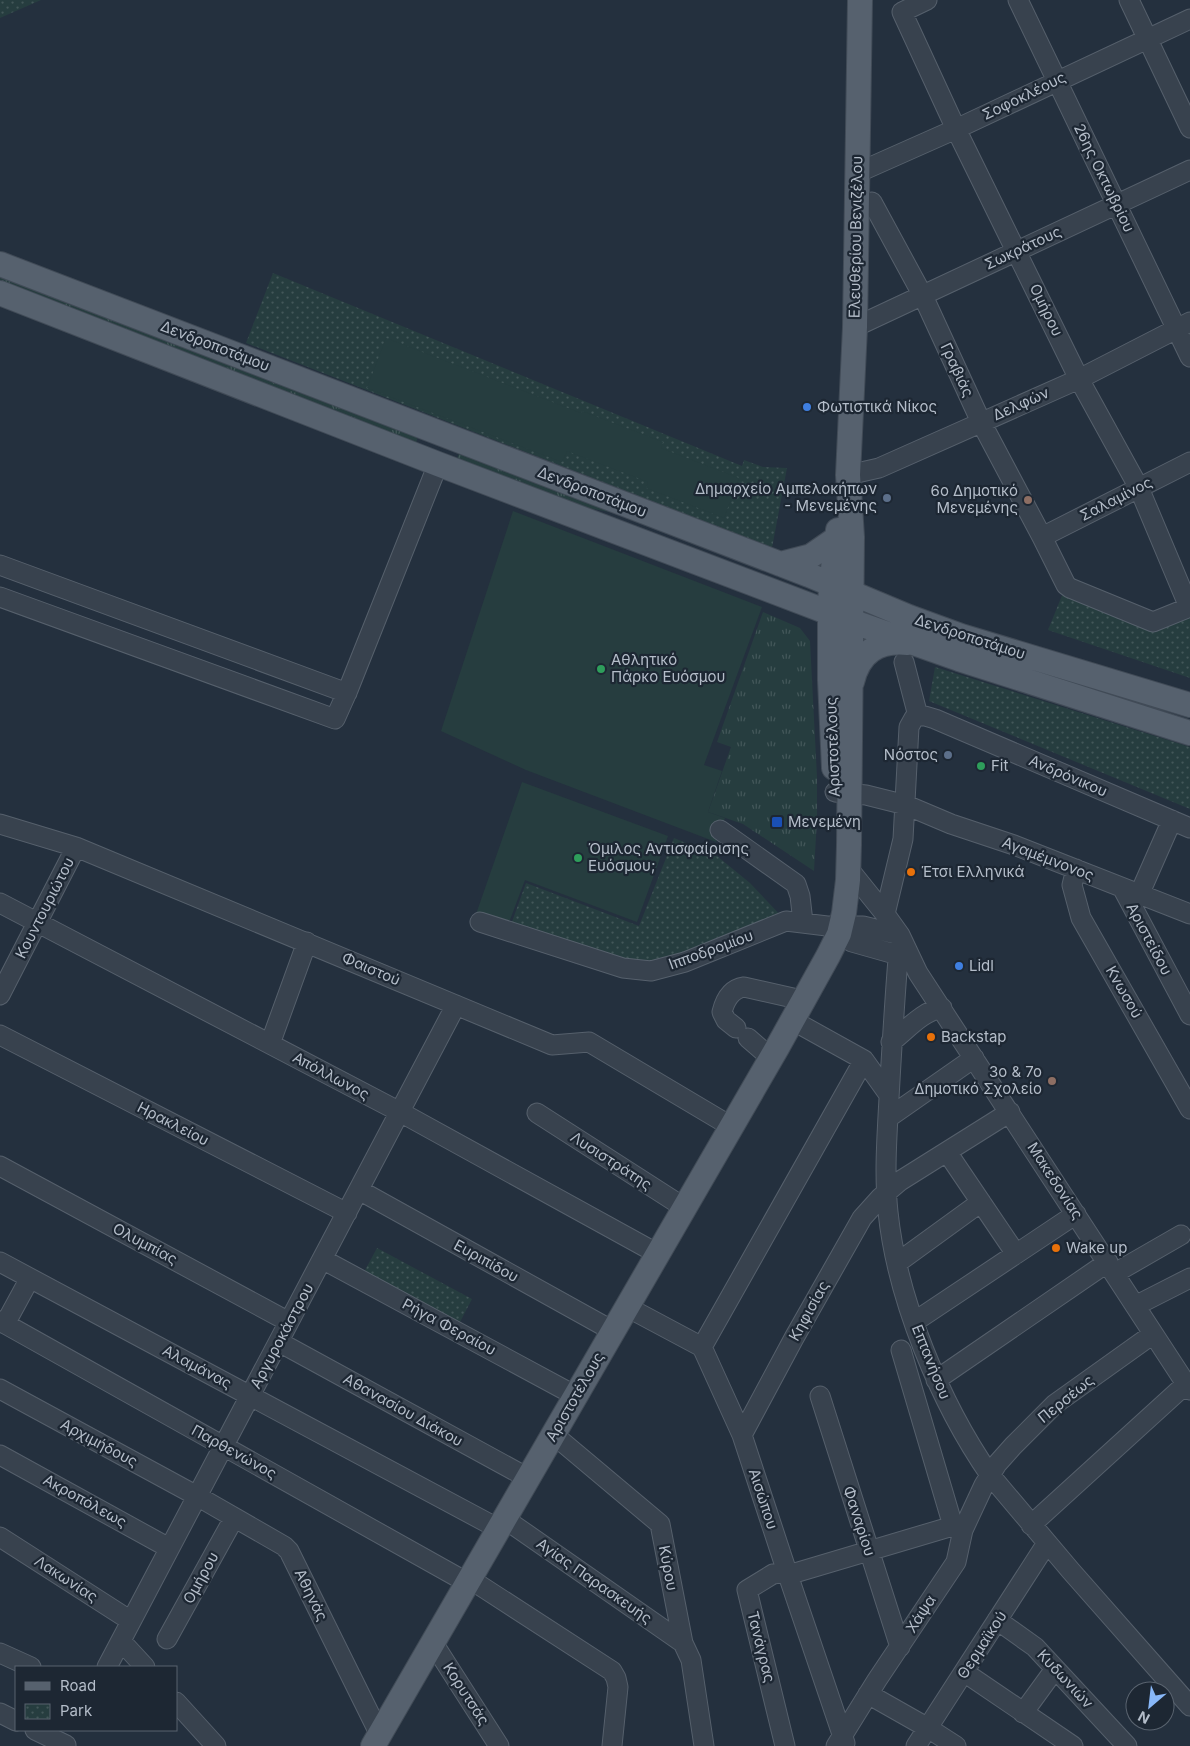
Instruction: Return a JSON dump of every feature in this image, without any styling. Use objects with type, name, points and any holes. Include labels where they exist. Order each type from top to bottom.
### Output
[{"type":"main road","name":"Ελευθερίου Βενιζέλου","points":[[840,588],[851,528],[848,475],[855,327],[860,0]]},
{"type":"main road","name":"Δενδροποτάμου","points":[[0,264],[780,564],[960,636],[1190,705]]},
{"type":"main road","name":"Δενδροποτάμου","points":[[0,293],[438,464],[840,617],[910,652],[974,664],[1190,733]]},
{"type":"main road","points":[[438,464],[448,437]]},
{"type":"main road","name":"Ελευθερίου Βενιζέλου","points":[[840,588],[837,538],[848,475]]},
{"type":"main road","points":[[780,564],[795,562],[811,556],[837,538]]},
{"type":"main road","name":"Αριστοτέλους","points":[[836,928],[831,907],[850,691],[840,617],[840,588]]},
{"type":"main road","name":"Αριστοτέλους","points":[[377,1740],[774,1053],[813,959],[836,928],[846,901],[848,868],[830,680],[840,617]]},
{"type":"main road","points":[[850,691],[856,669],[870,651],[888,643],[910,652]]},
{"type":"street","name":"Ομήρου","points":[[927,0],[902,12],[956,129],[1079,379],[1139,488],[1190,607]]},
{"type":"street","name":"26ης Οκτωβρίου","points":[[1018,0],[1116,204],[1183,326],[1190,357]]},
{"type":"street","points":[[1129,0],[1190,128]]},
{"type":"street","name":"Σοφοκλέους","points":[[857,173],[956,129],[1190,19]]},
{"type":"street","name":"Σωκράτους","points":[[855,327],[1190,170]]},
{"type":"street","name":"Γραβιάς","points":[[872,202],[923,296],[980,422],[1064,582],[1070,588],[1153,622],[1190,607]]},
{"type":"street","name":"Δελφών","points":[[848,475],[879,468],[1079,379],[1183,326]]},
{"type":"street","name":"Σαλαμίνος","points":[[1042,537],[1190,462]]},
{"type":"street","points":[[0,597],[336,718],[348,693],[438,464]]},
{"type":"street","points":[[0,565],[348,693]]},
{"type":"street","points":[[885,914],[901,848],[906,805],[908,735],[911,722],[918,716],[910,652]]},
{"type":"street","name":"Ανδρόνικου","points":[[918,716],[935,719],[1190,828]]},
{"type":"street","name":"Αγαμέμνονος","points":[[842,792],[906,805],[951,824],[1076,869],[1190,914]]},
{"type":"street","points":[[1131,892],[1172,820]]},
{"type":"street","name":"Φαιστού","points":[[0,824],[76,847],[552,1045],[589,1042],[732,1127]]},
{"type":"street","points":[[720,830],[796,884],[800,896],[803,922]]},
{"type":"street","name":"Κουντουριώτου","points":[[0,995],[76,847]]},
{"type":"street","name":"Μακεδονίας","points":[[848,868],[900,935],[918,973],[1188,1387]]},
{"type":"street","name":"Κνωσού","points":[[1076,869],[1072,885],[1081,918],[1190,1110]]},
{"type":"street","name":"Αριστείδου","points":[[1131,892],[1190,1015]]},
{"type":"street","name":"Απόλλωνος","points":[[0,904],[400,1112],[658,1254]]},
{"type":"street","name":"Ιπποδρομίου","points":[[480,922],[623,968],[651,971],[685,962],[786,921],[836,928]]},
{"type":"street","points":[[836,928],[863,926],[900,935]]},
{"type":"street","name":"Μακεδονίας","points":[[836,928],[859,944],[898,955],[918,973]]},
{"type":"street","name":"Επτανήσου","points":[[900,935],[891,1042],[886,1193],[897,1263],[914,1322],[936,1380],[968,1440],[990,1475],[1031,1525],[1190,1706]]},
{"type":"street","points":[[270,1044],[306,942]]},
{"type":"street","points":[[774,1053],[742,1033],[726,1020],[722,1012],[724,1004],[731,992],[737,988],[744,987],[792,1009],[864,1060],[889,1095]]},
{"type":"street","name":"Αργυροκάστρου","points":[[108,1666],[456,1005]]},
{"type":"street","points":[[891,1042],[926,1014],[942,1008]]},
{"type":"street","name":"Ηρακλείου","points":[[0,1034],[346,1213]]},
{"type":"street","points":[[888,1118],[974,1058]]},
{"type":"street","points":[[627,1307],[702,1347],[864,1060]]},
{"type":"street","name":"Κηφισίας","points":[[742,1435],[862,1218],[900,1181],[1010,1112]]},
{"type":"street","name":"Λυσιστράτης","points":[[537,1113],[685,1208]]},
{"type":"street","points":[[947,1152],[1016,1254]]},
{"type":"street","name":"Ολυμπίας","points":[[0,1166],[289,1322]]},
{"type":"street","name":"Ευριπίδου","points":[[358,1190],[614,1331]]},
{"type":"street","points":[[897,1263],[981,1202]]},
{"type":"street","points":[[914,1322],[1076,1214]]},
{"type":"street","points":[[936,1380],[1112,1268],[1181,1235]]},
{"type":"street","name":"Ρήγα Φεραίου","points":[[322,1259],[576,1396]]},
{"type":"street","name":"Αλαμάνας","points":[[0,1262],[250,1396],[502,1524]]},
{"type":"street","points":[[3,1323],[30,1278]]},
{"type":"street","points":[[1135,1306],[1190,1278]]},
{"type":"street","name":"Παρθενώνος","points":[[3,1323],[469,1581],[612,1671],[618,1687],[612,1746]]},
{"type":"street","name":"Περσέως","points":[[990,1475],[1013,1446],[1055,1404],[1152,1334]]},
{"type":"street","name":"Αθανασίου Διάκου","points":[[279,1342],[528,1478]]},
{"type":"street","name":"Αισώπου","points":[[702,1347],[742,1435],[842,1742]]},
{"type":"street","points":[[901,1350],[958,1528]]},
{"type":"street","points":[[1031,1525],[1188,1387]]},
{"type":"street","name":"Αρχιμήδους","points":[[0,1389],[197,1496]]},
{"type":"street","name":"Φαναρίου","points":[[820,1396],[900,1647]]},
{"type":"street","name":"Κύρου","points":[[554,1435],[660,1524],[683,1643],[691,1660],[704,1746]]},
{"type":"street","name":"Ακροπόλεως","points":[[0,1454],[170,1548]]},
{"type":"street","name":"Χάψα","points":[[842,1742],[868,1694],[956,1562],[958,1528],[990,1475]]},
{"type":"street","name":"Αθηνάς","points":[[197,1496],[284,1546],[289,1551],[377,1740]]},
{"type":"street","name":"Ομήρου","points":[[167,1639],[234,1518]]},
{"type":"street","name":"Αγίας Παρασκευής","points":[[502,1524],[683,1643]]},
{"type":"street","name":"Τανάγρας","points":[[785,1746],[747,1590],[773,1574],[787,1574],[958,1528]]},
{"type":"street","name":"Λακωνίας","points":[[0,1537],[131,1621]]},
{"type":"street","name":"Θερμαϊκού","points":[[916,1746],[1047,1543]]},
{"type":"street","name":"Κυδωνιών","points":[[997,1620],[1031,1642],[1124,1745]]},
{"type":"street","points":[[121,1641],[144,1666]]},
{"type":"street","name":"Κορυτσάς","points":[[433,1643],[499,1746]]},
{"type":"street","points":[[0,1653],[29,1666]]},
{"type":"street","points":[[1023,1713],[1055,1669]]},
{"type":"street","points":[[964,1672],[1073,1746]]},
{"type":"street","points":[[868,1694],[956,1746]]},
{"type":"street","points":[[178,1704],[216,1746]]},
{"type":"street","points":[[0,1713],[15,1720]]},
{"type":"street","points":[[38,1731],[71,1741]]},
{"type":"green space","points":[[0,0],[41,0],[0,18]]},
{"type":"green space","points":[[273,273],[742,466],[744,460],[763,467],[787,468],[772,548],[246,343]]},
{"type":"green space","points":[[0,274],[418,436],[416,443],[0,282]]},
{"type":"green space","points":[[386,338],[581,413],[582,411],[663,442],[661,448],[739,478],[724,518],[646,488],[648,482],[567,451],[562,462],[367,388]]},
{"type":"green space","points":[[460,450],[627,515],[587,508],[457,459]]},
{"type":"green space","name":"Αθλητικό Πάρκο Ευόσμου","points":[[513,511],[762,607],[704,765],[722,771],[708,812],[725,818],[716,842],[526,770],[441,731]]},
{"type":"green space","points":[[1065,588],[1153,625],[1187,610],[1190,618],[1190,678],[1048,630]]},
{"type":"green space","points":[[763,612],[800,628],[810,641],[817,777],[814,871],[743,824],[708,812],[731,747],[717,742]]},
{"type":"green space","points":[[935,667],[1190,747],[1190,809],[929,701]]},
{"type":"green space","name":"Όμιλος Αντισφαίρισης Ευόσμου;","points":[[522,782],[668,836],[637,922],[525,880],[507,928],[475,917]]},
{"type":"green space","points":[[674,838],[717,856],[750,883],[786,921],[651,971],[509,930],[526,883],[639,926]]},
{"type":"green space","points":[[377,1248],[472,1299],[459,1324],[364,1272]]},
{"type":"place","name":"Φωτιστικά Νίκος","points":[[807,407]]},
{"type":"place","name":"Δημαρχείο Αμπελοκήπων - Μενεμένης","points":[[887,498]]},
{"type":"place","name":"6ο Δημοτικό Μενεμένης","points":[[1028,500]]},
{"type":"place","name":"Αθλητικό Πάρκο Ευόσμου","points":[[601,669]]},
{"type":"place","name":"Νόστος","points":[[948,755]]},
{"type":"place","name":"Fit","points":[[981,766]]},
{"type":"place","name":"Μενεμένη","points":[[777,822]]},
{"type":"place","name":"Όμιλος Αντισφαίρισης Ευόσμου;","points":[[578,858]]},
{"type":"place","name":"Έτσι Ελληνικά","points":[[911,872]]},
{"type":"place","name":"Lidl","points":[[959,966]]},
{"type":"place","name":"Backstap","points":[[931,1037]]},
{"type":"place","name":"3ο & 7ο Δημοτικό Σχολείο","points":[[1052,1081]]},
{"type":"place","name":"Wake up","points":[[1056,1248]]}]
